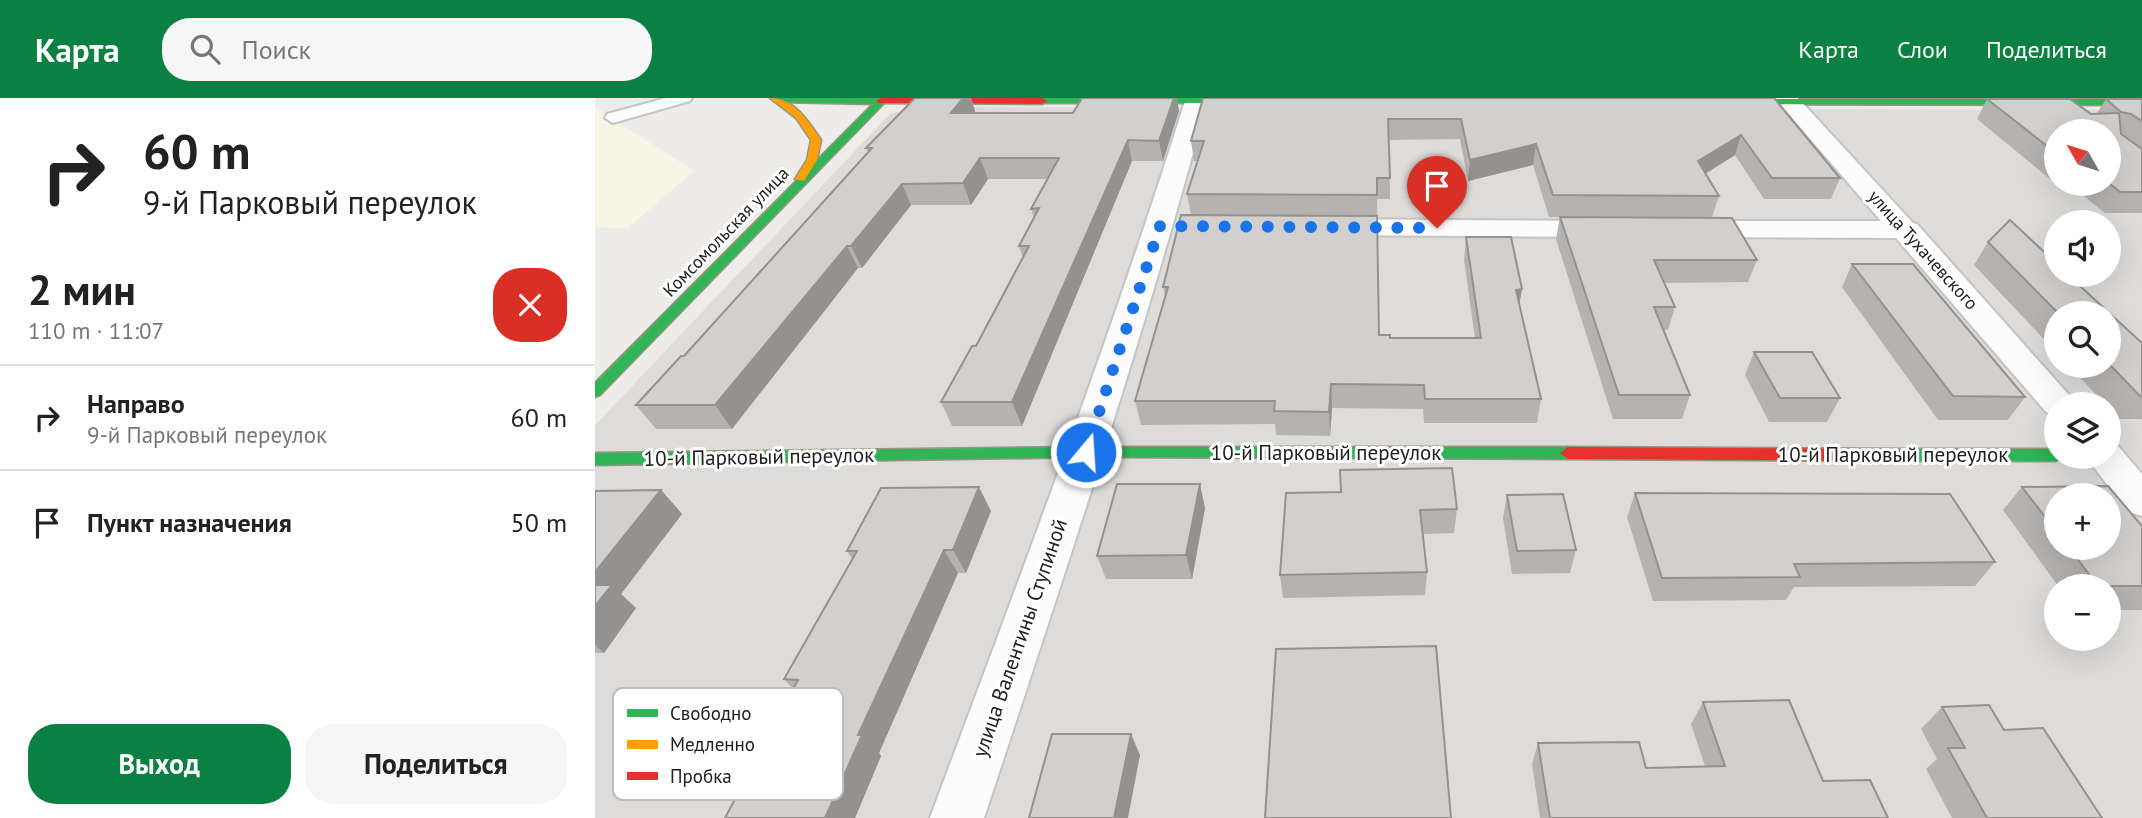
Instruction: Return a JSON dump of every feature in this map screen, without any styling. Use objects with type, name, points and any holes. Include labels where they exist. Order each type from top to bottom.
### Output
[{"type":"street","points":[[776,98],[1265,100]]},
{"type":"street","points":[[776,98],[794,110],[809,126],[816,140],[812,159],[791,193]]},
{"type":"street","name":"Комсомольская улица","points":[[595,392],[883,99]]},
{"type":"street","name":"улица Валентины Ступиной","points":[[957,818],[1086,452],[1174,227],[1196,99]]},
{"type":"street","points":[[1705,101],[1787,99],[2142,102]]},
{"type":"street","name":"улица Тухачевского","points":[[1787,99],[1907,230],[2049,392]]},
{"type":"street","points":[[2050,100],[2077,119]]},
{"type":"street","points":[[1298,227],[1907,230]]},
{"type":"street","name":"10-й Парковый переулок","points":[[595,459],[1086,452],[2044,455]]},
{"type":"street","points":[[2121,456],[2142,456]]},
{"type":"street","points":[[2117,469],[2142,501]]},
{"type":"lane","points":[[613,118],[684,98]]},
{"type":"shaded area","points":[[595,107],[694,171],[628,228],[595,227]]},
{"type":"shaded area","points":[[918,107],[2142,110],[2142,818],[595,818],[595,425],[890,114]]},
{"type":"building","points":[[915,98],[963,98],[951,113],[1073,113],[1082,98],[1174,98],[1159,141],[1128,140],[1012,402],[941,402],[972,346],[976,346],[1029,246],[1019,246],[1039,208],[1031,209],[1059,158],[980,158],[963,183],[902,184],[715,405],[636,405],[681,356],[684,356],[872,148],[866,148]]},
{"type":"building","points":[[1203,98],[1774,98],[1840,178],[1772,178],[1741,135],[1698,161],[1719,196],[1553,195],[1536,144],[1470,160],[1461,119],[1388,119],[1390,178],[1377,178],[1377,195],[1187,194],[1204,141],[1191,141]]},
{"type":"building","points":[[1987,99],[2070,99],[2091,114],[2119,113],[2120,119],[2044,119],[2044,144]]},
{"type":"building","points":[[2106,99],[2142,99],[2142,121],[2131,114],[2121,112]]},
{"type":"building","points":[[2121,134],[2142,149],[2142,192],[2121,192]]},
{"type":"building","points":[[1181,215],[1377,216],[1379,335],[1390,335],[1390,338],[1481,338],[1466,237],[1511,237],[1522,289],[1516,290],[1541,399],[1425,399],[1424,385],[1331,384],[1329,412],[1274,411],[1275,401],[1135,401],[1168,287],[1163,287]]},
{"type":"building","points":[[1560,217],[1732,218],[1757,260],[1654,260],[1675,307],[1654,307],[1690,395],[1619,395]]},
{"type":"building","points":[[2010,220],[2044,252],[2044,287],[2081,287],[2096,301],[2046,301],[1988,242]]},
{"type":"building","points":[[1852,264],[1913,264],[2025,397],[1953,396]]},
{"type":"building","points":[[2121,324],[2142,343],[2140,396],[2121,376]]},
{"type":"building","points":[[1754,352],[1812,352],[1840,398],[1780,398]]},
{"type":"building","points":[[1452,468],[1457,509],[1420,510],[1427,572],[1280,575],[1286,493],[1341,492],[1340,470]]},
{"type":"building","points":[[1117,484],[1200,484],[1186,555],[1097,556]]},
{"type":"building","points":[[979,487],[953,550],[944,550],[858,735],[862,735],[843,778],[843,688],[794,688],[798,680],[784,679],[857,551],[847,551],[881,488]]},
{"type":"building","points":[[2022,487],[2044,487],[2044,515]]},
{"type":"building","points":[[661,490],[595,572],[595,491]]},
{"type":"building","points":[[1635,493],[1950,494],[1995,562],[1794,564],[1800,577],[1662,578]]},
{"type":"building","points":[[1563,494],[1576,550],[1517,551],[1507,495]]},
{"type":"building","points":[[2121,501],[2142,526],[2142,586],[2121,586],[2121,574],[2089,574],[2078,560],[2121,560]]},
{"type":"building","points":[[595,585],[612,585],[595,606]]},
{"type":"building","points":[[1436,646],[1451,818],[1265,818],[1276,649]]},
{"type":"building","points":[[1789,700],[1823,781],[1870,780],[1888,818],[1550,818],[1538,743],[1639,742],[1646,768],[1725,766],[1703,702]]},
{"type":"building","points":[[1989,705],[2004,730],[2043,728],[2102,818],[1987,818],[1948,748],[1965,748],[1942,707]]},
{"type":"building","points":[[1052,734],[1131,734],[1114,818],[1029,818]]},
{"type":"building","points":[[735,800],[833,800],[825,818],[725,818]]},
{"type":"traffic: fast","points":[[595,392],[884,98]]},
{"type":"traffic: fast","points":[[777,99],[881,101]]},
{"type":"traffic: fast","points":[[1042,101],[1254,100]]},
{"type":"traffic: fast","points":[[1723,101],[2142,102]]},
{"type":"traffic: fast","points":[[595,459],[1086,452],[1568,453]]},
{"type":"traffic: fast","points":[[1895,455],[2044,455]]},
{"type":"traffic: slow","points":[[775,98],[799,116],[816,140],[812,160],[800,179]]},
{"type":"traffic: jam","points":[[881,101],[1042,101]]},
{"type":"traffic: jam","points":[[1568,453],[1895,455]]},
{"type":"route","points":[[1086,452],[1160,226],[1437,228]]}]
